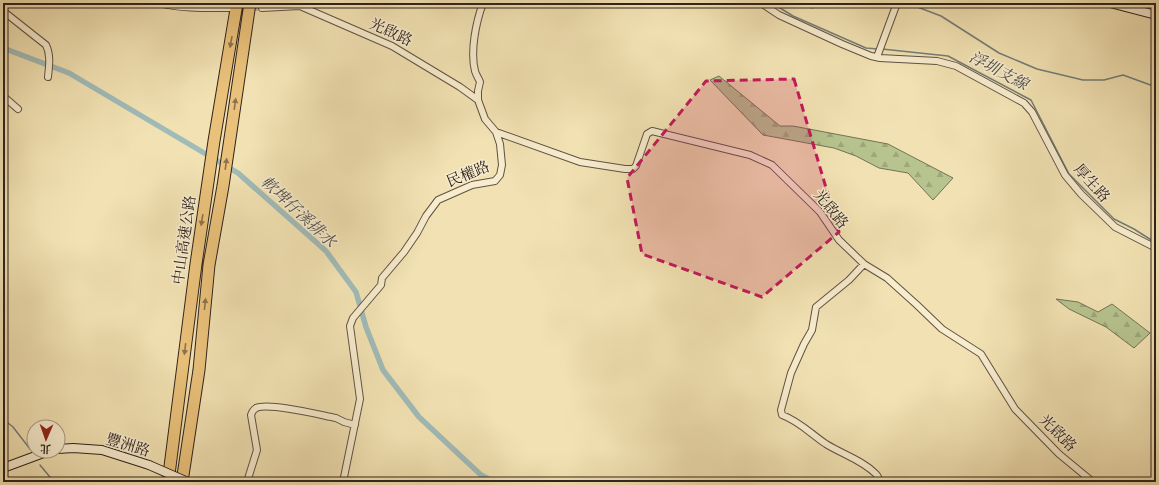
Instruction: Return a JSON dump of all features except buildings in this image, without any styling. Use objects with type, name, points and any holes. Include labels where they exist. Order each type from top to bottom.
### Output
[{"type":"highway","name":"中山高速公路","points":[[182,482],[199,370],[209,265],[223,186],[250,3]]},
{"type":"highway","name":"中山高速公路","points":[[168,482],[196,264],[235,6]]},
{"type":"highway","points":[[188,482],[201,381],[199,370]]},
{"type":"highway","points":[[161,482],[169,438],[181,389]]},
{"type":"street","points":[[159,3],[166,5],[208,8],[235,6]]},
{"type":"street","name":"民權路","points":[[355,425],[360,400],[350,326],[353,318],[381,285],[382,278],[418,234],[426,216],[438,200],[472,185],[495,181],[500,175],[502,158],[500,144],[496,132],[485,119],[478,100],[480,82],[475,71],[473,53],[478,15],[483,3]]},
{"type":"street","points":[[761,3],[786,19],[842,44],[879,52],[897,3]]},
{"type":"street","points":[[1110,3],[1156,15]]},
{"type":"street","name":"光啟路","points":[[262,8],[300,6],[392,46],[460,86],[478,100]]},
{"type":"street","points":[[3,11],[46,45],[49,58],[48,77]]},
{"type":"street","name":"厚生路","points":[[879,52],[950,64],[1020,101],[1032,112],[1065,175],[1081,194],[1115,226],[1156,248]]},
{"type":"street","points":[[3,96],[18,110]]},
{"type":"street","name":"光啟路","points":[[496,132],[580,162],[625,169],[633,169],[636,166],[647,134],[652,131],[750,155],[772,165],[820,212],[839,240],[864,264],[887,278],[918,305],[942,329],[981,354],[1015,408],[1059,454],[1093,482]]},
{"type":"street","points":[[864,264],[849,280],[816,307],[812,330],[791,373],[781,410],[782,415],[795,420],[826,444],[857,460],[870,469],[877,476],[879,482]]},
{"type":"street","points":[[247,482],[257,450],[252,415],[253,411],[256,408],[271,406],[336,418],[355,425],[343,482]]},
{"type":"street","name":"豐洲路","points":[[66,448],[102,450],[148,465],[188,482]]},
{"type":"street","points":[[3,468],[28,459]]},
{"type":"highlighted area","points":[[794,79],[839,232],[762,297],[642,254],[627,178],[706,81]]},
{"type":"green space","points":[[719,76],[780,126],[793,126],[888,144],[953,178],[933,200],[908,173],[879,168],[856,156],[834,148],[763,135],[710,80]]},
{"type":"green space","points":[[1056,299],[1078,302],[1098,312],[1112,304],[1150,333],[1134,348],[1106,327],[1069,309]]},
{"type":"waterway","name":"浮圳支線","points":[[772,3],[793,16],[866,48],[878,49]]},
{"type":"waterway","points":[[802,3],[810,8],[817,7],[822,3]]},
{"type":"waterway","points":[[907,3],[941,16],[999,53],[1037,69],[1083,80],[1104,80],[1123,75],[1156,87]]},
{"type":"waterway","name":"軟埤仔溪排水","points":[[3,48],[69,73],[238,173],[326,251],[356,292],[366,327],[383,370],[419,417],[481,475],[494,482]]},
{"type":"waterway","name":"浮圳支線","points":[[882,49],[948,56],[1031,100],[1069,174],[1114,219],[1134,229],[1156,243]]},
{"type":"waterway","points":[[3,419],[13,427],[26,444]]},
{"type":"waterway","points":[[40,465],[54,482]]},
{"type":"tunnel","points":[[234,8],[262,8]]}]
